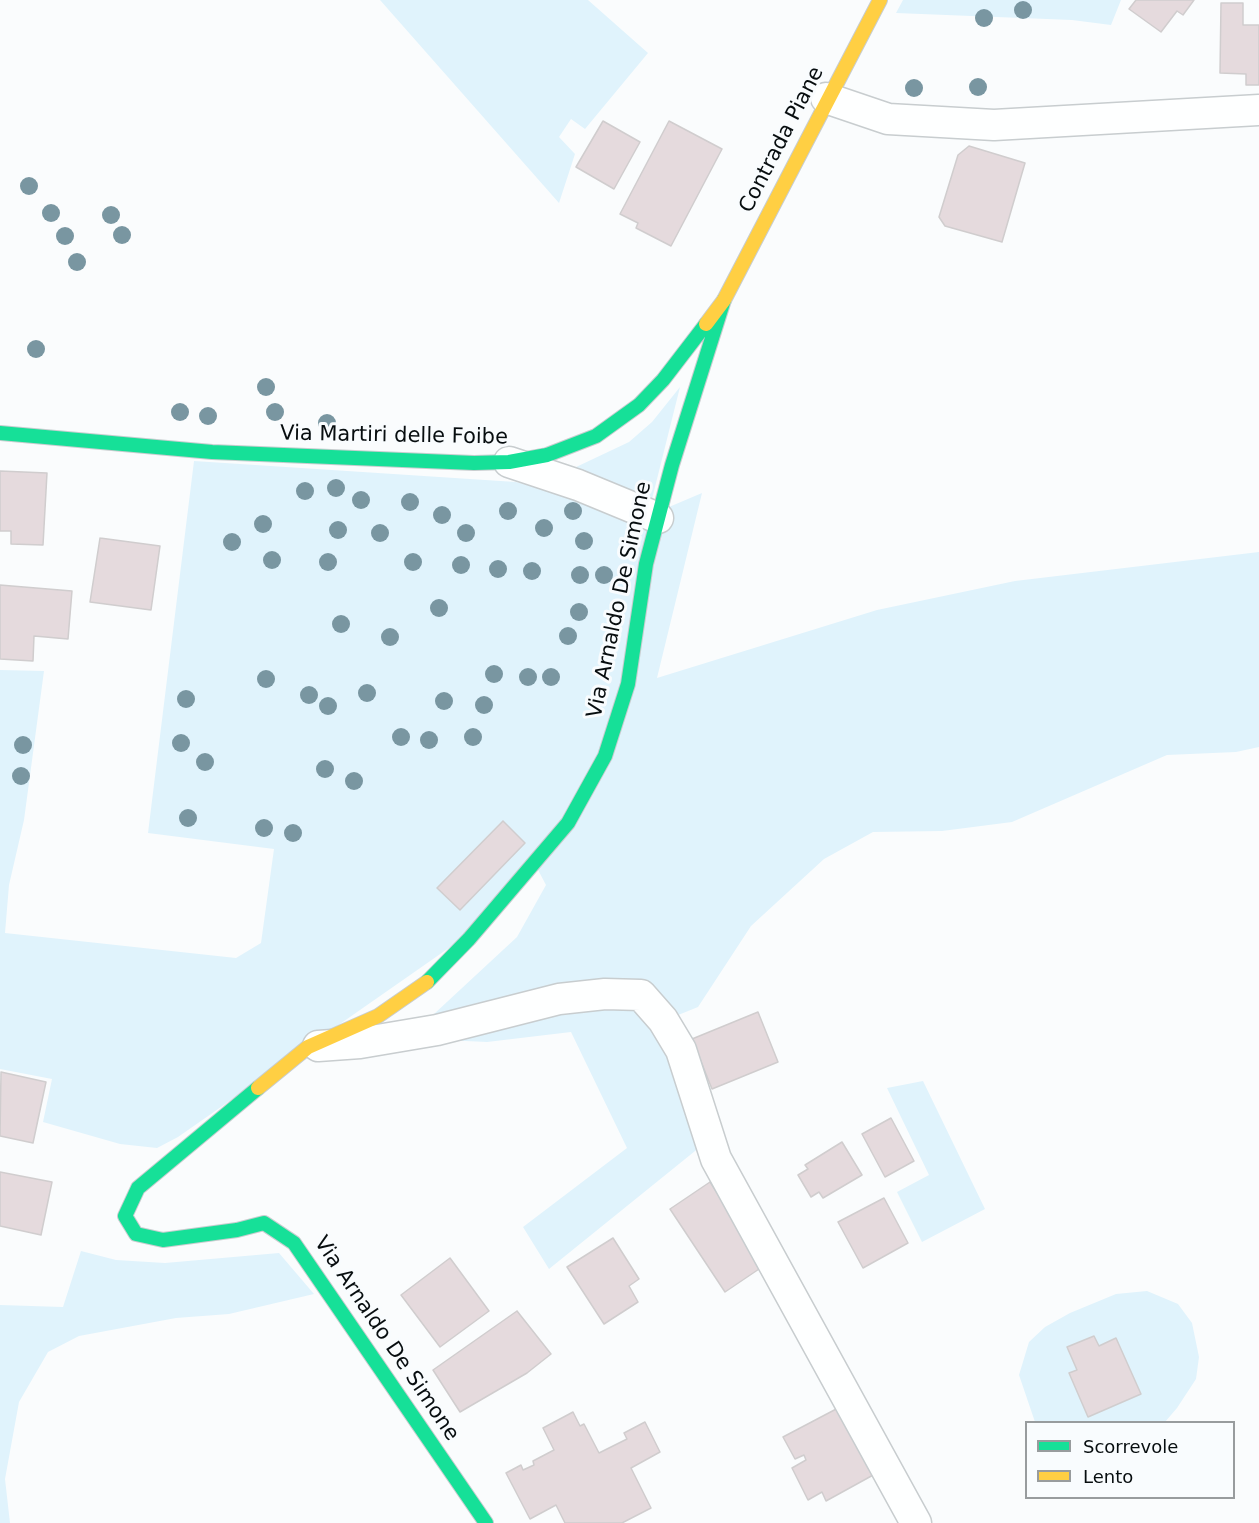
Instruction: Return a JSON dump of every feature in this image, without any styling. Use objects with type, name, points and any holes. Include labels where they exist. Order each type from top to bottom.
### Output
[{"type":"street","name":"Contrada Piane","points":[[724,300],[826,98],[880,0]]},
{"type":"street","points":[[826,98],[888,119],[994,125],[1259,110]]},
{"type":"street","name":"Via Martiri delle Foibe","points":[[0,433],[212,452],[474,463],[509,462],[568,449],[617,422],[639,405],[663,380],[724,300]]},
{"type":"street","name":"Via Arnaldo De Simone","points":[[486,1523],[294,1243],[264,1223],[237,1230],[163,1240],[136,1234],[124,1216],[138,1188],[308,1047],[378,1016],[427,982],[469,939],[568,823],[605,756],[628,684],[646,564],[724,300]]},
{"type":"street","points":[[509,462],[578,485],[658,518]]},
{"type":"street","points":[[308,1047],[360,1043],[437,1030],[559,999],[605,994],[641,995],[663,1020],[681,1050],[716,1159],[916,1523]]},
{"type":"shaded area","points":[[380,0],[588,0],[648,53],[585,129],[571,119],[559,137],[575,154],[559,203]]},
{"type":"shaded area","points":[[903,0],[1121,0],[1111,25],[1072,20],[896,13]]},
{"type":"shaded area","points":[[680,387],[652,499],[616,488],[574,468],[629,442],[652,422]]},
{"type":"shaded area","points":[[194,461],[516,482],[587,502],[638,527],[669,507],[702,493],[657,678],[877,610],[1015,581],[1259,552],[1259,747],[1236,752],[1167,755],[1012,822],[942,831],[873,832],[824,859],[751,926],[698,1007],[656,1024],[700,1147],[549,1269],[523,1227],[627,1148],[571,1032],[487,1042],[444,1040],[434,1014],[517,937],[546,885],[537,868],[456,943],[178,1137],[157,1148],[120,1144],[43,1122],[52,1079],[0,1069],[0,670],[44,671],[24,820],[9,885],[5,933],[236,958],[261,943],[274,849],[148,833]]},
{"type":"shaded area","points":[[923,1081],[985,1209],[922,1242],[897,1192],[929,1175],[887,1088]]},
{"type":"shaded area","points":[[81,1251],[116,1260],[165,1263],[279,1253],[314,1294],[229,1314],[176,1318],[79,1336],[48,1352],[19,1402],[5,1479],[10,1523],[0,1523],[0,1305],[63,1307]]},
{"type":"shaded area","points":[[1147,1291],[1178,1304],[1192,1323],[1199,1357],[1196,1379],[1166,1421],[1035,1421],[1019,1375],[1029,1342],[1045,1327],[1070,1313],[1116,1294]]},
{"type":"building","points":[[1136,0],[1194,0],[1183,15],[1177,11],[1161,32],[1129,9]]},
{"type":"building","points":[[1221,3],[1243,3],[1243,25],[1259,25],[1259,85],[1246,85],[1246,74],[1220,73]]},
{"type":"building","points":[[603,121],[640,142],[614,189],[576,167]]},
{"type":"building","points":[[669,121],[722,149],[671,246],[636,228],[638,223],[620,214]]},
{"type":"building","points":[[969,146],[1025,163],[1002,242],[945,226],[939,217],[958,155]]},
{"type":"building","points":[[0,471],[47,473],[43,545],[11,544],[11,531],[0,531]]},
{"type":"building","points":[[100,538],[160,546],[151,610],[90,602]]},
{"type":"building","points":[[0,585],[72,591],[68,639],[34,636],[33,661],[0,659]]},
{"type":"building","points":[[503,821],[525,843],[460,910],[437,888]]},
{"type":"building","points":[[758,1012],[778,1062],[712,1089],[692,1039]]},
{"type":"building","points":[[1,1072],[46,1082],[33,1143],[0,1136]]},
{"type":"building","points":[[891,1118],[914,1161],[885,1177],[862,1134]]},
{"type":"building","points":[[842,1142],[862,1175],[823,1198],[819,1192],[811,1197],[798,1175],[808,1169],[805,1165]]},
{"type":"building","points":[[0,1172],[52,1182],[41,1235],[0,1226]]},
{"type":"building","points":[[710,1182],[765,1265],[725,1292],[670,1209]]},
{"type":"building","points":[[884,1198],[908,1243],[863,1268],[838,1222]]},
{"type":"building","points":[[613,1238],[639,1279],[629,1286],[638,1302],[604,1324],[567,1267]]},
{"type":"building","points":[[450,1258],[489,1311],[440,1347],[401,1295]]},
{"type":"building","points":[[517,1311],[551,1354],[527,1373],[460,1412],[433,1370]]},
{"type":"building","points":[[1094,1336],[1099,1346],[1116,1338],[1141,1394],[1088,1417],[1069,1373],[1077,1370],[1067,1347]]},
{"type":"building","points":[[840,1407],[875,1474],[826,1501],[822,1492],[808,1500],[792,1468],[806,1460],[804,1455],[795,1459],[783,1437]]},
{"type":"building","points":[[573,1412],[580,1426],[584,1424],[599,1453],[627,1439],[624,1433],[645,1422],[660,1452],[631,1468],[651,1508],[622,1523],[565,1523],[556,1505],[530,1519],[506,1473],[521,1465],[523,1470],[534,1465],[533,1461],[554,1450],[543,1428]]},
{"type":"traffic: fast","points":[[427,982],[469,939],[568,823],[605,756],[628,684],[646,564],[672,465],[724,300]]},
{"type":"traffic: fast","points":[[0,433],[212,452],[474,463],[509,462],[547,455],[596,436],[639,405],[663,380],[706,324]]},
{"type":"traffic: fast","points":[[258,1088],[138,1188],[125,1216],[136,1234],[163,1240],[237,1230],[264,1223],[294,1243],[486,1523]]},
{"type":"traffic: slow","points":[[706,324],[724,300],[880,0]]},
{"type":"traffic: slow","points":[[258,1088],[308,1047],[378,1016],[427,982]]}]
